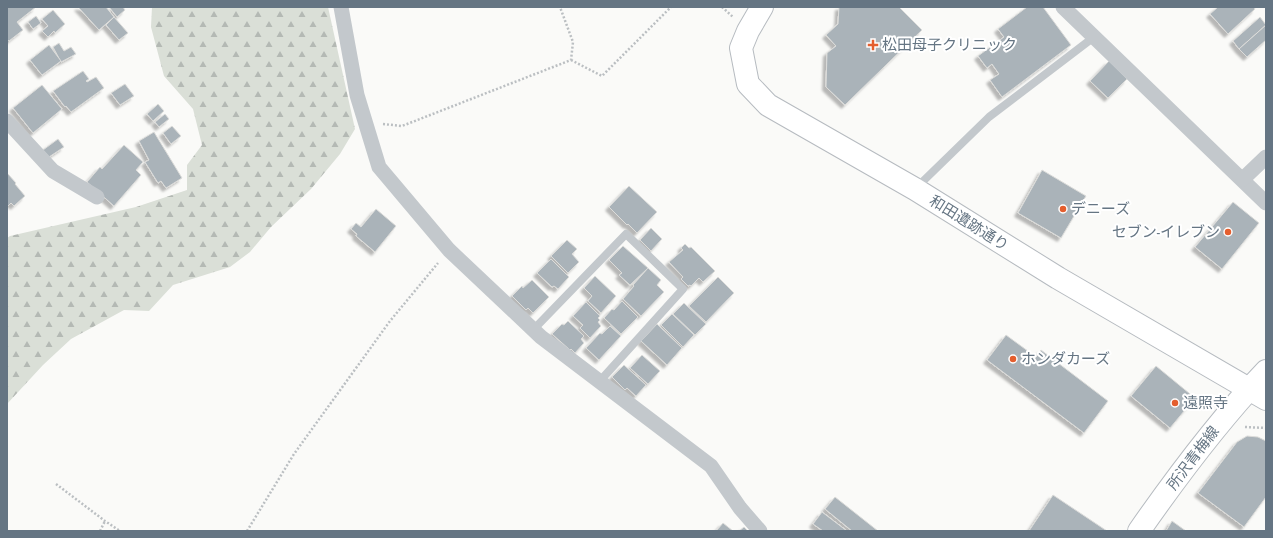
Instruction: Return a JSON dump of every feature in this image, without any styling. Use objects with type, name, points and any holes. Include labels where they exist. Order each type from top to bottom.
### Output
[{"type":"street","points":[[341,7],[357,94],[379,167],[449,250],[533,330],[599,382],[711,466],[740,508],[760,531]]},
{"type":"street","name":"和田遺跡通り","points":[[762,7],[741,48],[748,84],[768,106],[915,189],[1058,278],[1257,394]]},
{"type":"street","points":[[1064,7],[1266,203]]},
{"type":"street","points":[[7,121],[53,171],[97,197]]},
{"type":"street","points":[[1243,180],[1266,157]]},
{"type":"street","name":"所沢青梅線","points":[[1139,531],[1180,474],[1227,414],[1257,394],[1266,371]]},
{"type":"lane","points":[[915,189],[989,117],[1094,37]]},
{"type":"lane","points":[[533,330],[626,234],[683,289],[599,382]]},
{"type":"path","points":[[560,7],[573,42],[571,60]]},
{"type":"path","points":[[366,123],[402,126],[571,60],[602,76],[671,7]]},
{"type":"path","points":[[247,531],[298,448],[390,321],[449,250]]},
{"type":"path","points":[[56,484],[104,521],[120,531]]},
{"type":"path","points":[[100,531],[104,521]]},
{"type":"green space","points":[[152,7],[328,7],[355,129],[340,154],[311,189],[271,227],[250,252],[230,267],[173,285],[149,311],[124,310],[71,339],[43,365],[7,404],[7,238],[10,236],[136,207],[187,190],[187,165],[202,145],[193,109],[164,76],[151,27]]},
{"type":"building","points":[[7,7],[36,7],[17,22],[23,30],[9,41],[7,39]]},
{"type":"building","points":[[78,7],[106,7],[114,17],[99,30]]},
{"type":"building","points":[[109,7],[123,7],[125,10],[117,17]]},
{"type":"building","points":[[839,7],[899,7],[922,30],[845,105],[826,87],[827,53],[836,46],[826,35],[838,24]]},
{"type":"building","points":[[1027,7],[1043,7],[1071,45],[1002,97],[990,80],[999,74],[992,64],[987,68],[978,56],[1004,37],[998,29]]},
{"type":"building","points":[[1218,7],[1254,7],[1255,9],[1228,34],[1210,14]]},
{"type":"building","points":[[53,10],[65,24],[48,37],[42,31],[48,26],[42,19]]},
{"type":"building","points":[[36,16],[41,23],[33,29],[28,22]]},
{"type":"building","points":[[114,17],[128,33],[119,40],[106,25]]},
{"type":"building","points":[[1260,17],[1266,25],[1239,49],[1233,41]]},
{"type":"building","points":[[1266,25],[1266,40],[1247,57],[1239,49]]},
{"type":"building","points":[[59,43],[64,51],[71,47],[76,54],[61,62],[53,47]]},
{"type":"building","points":[[49,45],[61,61],[42,75],[30,60]]},
{"type":"building","points":[[1109,61],[1127,79],[1108,98],[1090,81]]},
{"type":"building","points":[[83,71],[89,79],[86,81],[87,82],[96,77],[104,88],[71,112],[66,106],[65,107],[53,91]]},
{"type":"building","points":[[125,84],[134,96],[120,105],[111,93]]},
{"type":"building","points":[[42,85],[62,109],[33,133],[13,108]]},
{"type":"building","points":[[158,104],[164,111],[153,121],[147,114]]},
{"type":"building","points":[[165,114],[169,119],[159,127],[155,122]]},
{"type":"building","points":[[172,126],[181,136],[171,144],[163,133]]},
{"type":"building","points":[[154,132],[182,178],[166,188],[161,181],[158,183],[145,162],[149,160],[139,141]]},
{"type":"building","points":[[58,139],[64,147],[49,157],[43,150]]},
{"type":"building","points":[[124,145],[143,162],[136,170],[141,175],[114,206],[87,182],[100,167],[102,169]]},
{"type":"building","points":[[1042,170],[1086,196],[1061,238],[1018,213]]},
{"type":"building","points":[[8,174],[25,196],[14,206],[11,203],[7,207],[7,175]]},
{"type":"building","points":[[629,186],[657,212],[637,233],[609,207]]},
{"type":"building","points":[[1233,202],[1259,223],[1222,269],[1195,247]]},
{"type":"building","points":[[376,209],[396,226],[375,252],[356,236],[357,234],[351,229],[356,223],[361,227]]},
{"type":"building","points":[[651,228],[662,239],[651,251],[640,240]]},
{"type":"building","points":[[567,240],[577,249],[572,254],[579,262],[568,273],[551,256]]},
{"type":"building","points":[[685,244],[689,248],[691,247],[715,271],[703,282],[699,278],[691,286],[688,286],[681,279],[683,277],[669,262],[683,250],[681,248]]},
{"type":"building","points":[[623,246],[648,268],[630,285],[619,275],[622,273],[609,260]]},
{"type":"building","points":[[551,259],[569,277],[558,289],[554,286],[552,287],[537,273]]},
{"type":"building","points":[[648,268],[661,280],[657,285],[664,292],[641,316],[623,299]]},
{"type":"building","points":[[595,276],[616,296],[601,313],[588,301],[592,296],[584,288]]},
{"type":"building","points":[[718,277],[734,293],[706,322],[689,306]]},
{"type":"building","points":[[532,280],[549,297],[533,313],[528,308],[526,310],[512,296],[522,286],[523,288]]},
{"type":"building","points":[[622,301],[638,317],[621,334],[604,318]]},
{"type":"building","points":[[586,302],[600,316],[598,318],[600,320],[598,322],[601,326],[590,338],[580,328],[583,325],[573,316]]},
{"type":"building","points":[[684,303],[706,324],[695,335],[673,314]]},
{"type":"building","points":[[672,314],[694,335],[683,347],[661,325]]},
{"type":"building","points":[[568,321],[584,336],[581,339],[584,343],[575,353],[552,334],[562,324],[564,325]]},
{"type":"building","points":[[657,324],[682,348],[667,365],[641,341]]},
{"type":"building","points":[[610,326],[621,336],[599,360],[586,348],[600,333],[602,334]]},
{"type":"building","points":[[1006,335],[1036,357],[1041,350],[1108,401],[1084,433],[987,360]]},
{"type":"building","points":[[642,355],[660,371],[648,384],[630,368]]},
{"type":"building","points":[[624,365],[646,385],[636,396],[627,388],[625,390],[612,377]]},
{"type":"building","points":[[1156,366],[1195,398],[1170,428],[1131,396]]},
{"type":"building","points":[[1247,436],[1258,437],[1266,441],[1266,497],[1244,527],[1198,493],[1237,442]]},
{"type":"building","points":[[1053,495],[1107,531],[1029,531]]},
{"type":"building","points":[[835,497],[878,531],[852,531],[825,509]]},
{"type":"building","points":[[822,512],[847,531],[823,531],[813,524]]},
{"type":"building","points":[[1172,521],[1186,531],[1166,531]]},
{"type":"building","points":[[723,523],[733,531],[717,530]]},
{"type":"building","points":[[744,527],[748,531],[739,531]]},
{"type":"place","name":"松田母子クリニック","points":[[873,45]]},
{"type":"place","name":"デニーズ","points":[[1063,209]]},
{"type":"place","name":"セブン-イレブン","points":[[1228,232]]},
{"type":"place","name":"ホンダカーズ","points":[[1013,359]]},
{"type":"place","name":"遠照寺","points":[[1175,403]]}]
